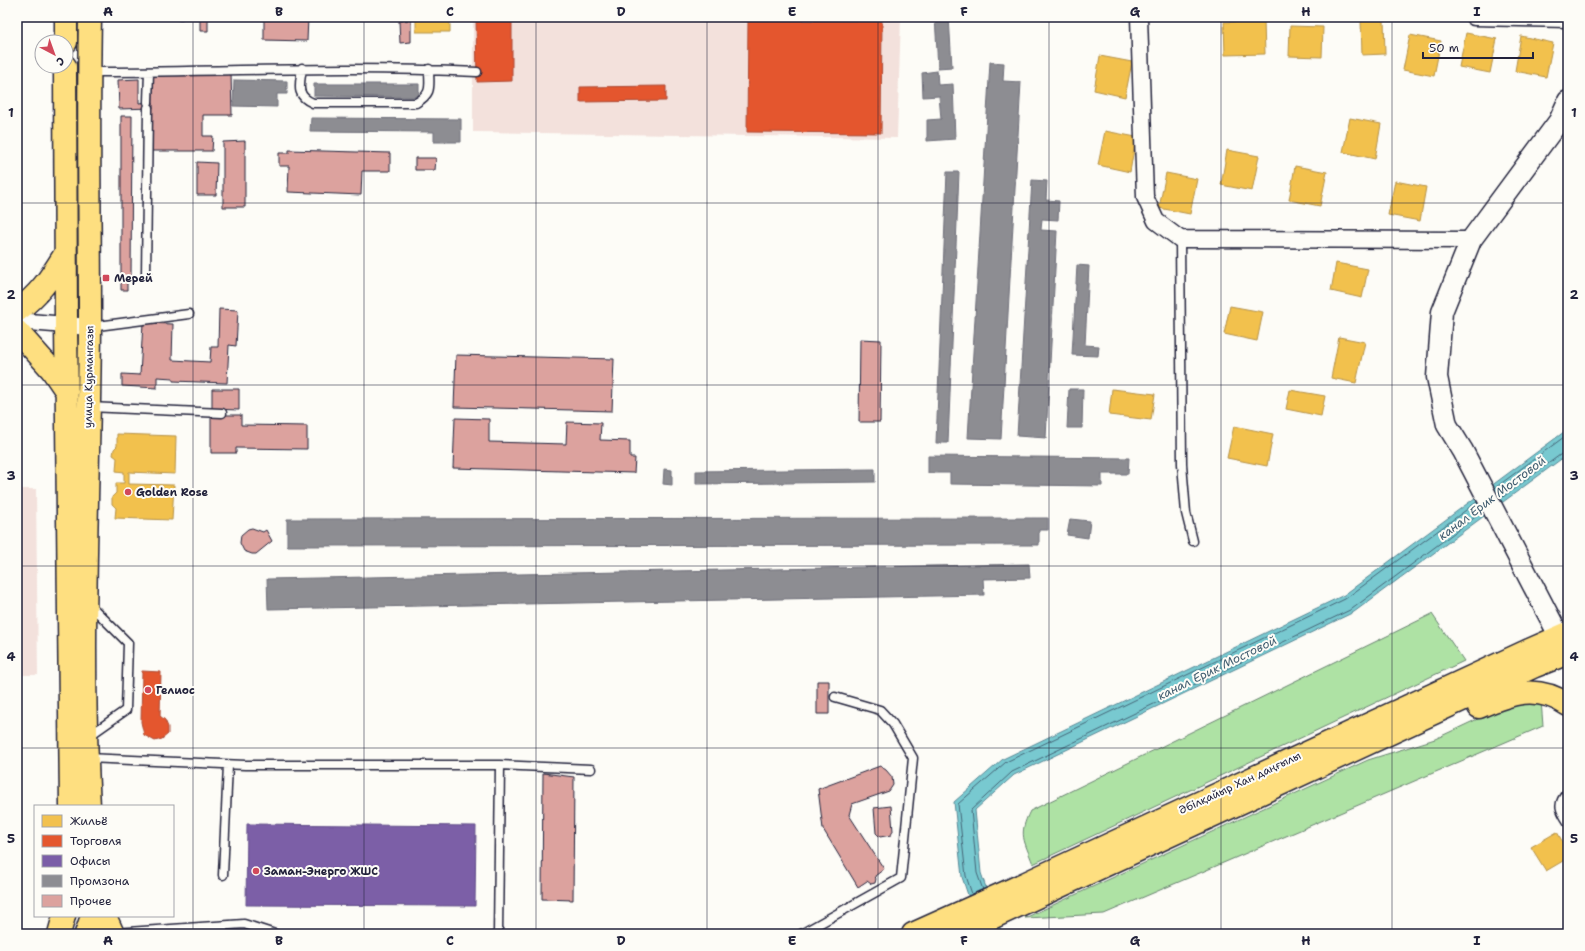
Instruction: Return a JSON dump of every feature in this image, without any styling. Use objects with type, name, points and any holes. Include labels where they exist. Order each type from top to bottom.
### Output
[{"type":"main road","points":[[66,17],[66,34]]},
{"type":"main road","name":"улица Курмангазы","points":[[77,476],[88,407],[90,327],[88,72],[90,17]]},
{"type":"main road","name":"улица Курмангазы","points":[[66,74],[67,392],[77,476],[80,607],[78,747],[71,805]]},
{"type":"main road","points":[[17,311],[33,299],[66,254]]},
{"type":"main road","points":[[17,331],[52,370],[67,392]]},
{"type":"main road","name":"Әбілқайыр Хан даңғылы","points":[[912,934],[1017,897],[1407,726],[1535,666],[1566,644]]},
{"type":"main road","name":"Әбілқайыр Хан даңғылы","points":[[957,934],[1017,897],[1496,665],[1566,644]]},
{"type":"main road","points":[[1407,726],[1459,716],[1500,697],[1526,691],[1546,693],[1568,705]]},
{"type":"main road","name":"улица Курмангазы","points":[[78,747],[89,805]]},
{"type":"main road","points":[[59,934],[64,917]]},
{"type":"main road","points":[[77,917],[82,934]]},
{"type":"main road","points":[[86,934],[92,917]]},
{"type":"street","points":[[1139,17],[1145,197],[1156,221],[1180,239],[1471,240]]},
{"type":"street","points":[[1474,17],[1568,19]]},
{"type":"street","points":[[1566,644],[1513,548],[1463,451],[1447,425],[1437,377],[1442,312],[1471,240],[1559,121],[1568,101]]},
{"type":"street","points":[[17,321],[90,327]]},
{"type":"lane","points":[[88,72],[302,68],[429,69],[476,72]]},
{"type":"lane","points":[[302,68],[300,92],[305,100],[313,103],[416,102],[425,98],[429,91],[429,69]]},
{"type":"lane","points":[[146,276],[149,72]]},
{"type":"lane","points":[[1180,239],[1182,464],[1186,513],[1194,541]]},
{"type":"lane","points":[[90,327],[189,314]]},
{"type":"lane","points":[[88,407],[222,413]]},
{"type":"lane","points":[[78,747],[126,710],[128,643],[80,607]]},
{"type":"lane","points":[[801,934],[901,878],[913,758],[893,724],[880,710],[834,697]]},
{"type":"lane","points":[[78,747],[228,764],[500,765],[591,769]]},
{"type":"lane","points":[[223,875],[228,764]]},
{"type":"lane","points":[[498,934],[500,765]]},
{"type":"lane","points":[[1568,792],[1561,800],[1560,809],[1568,822]]},
{"type":"lane","points":[[110,928],[244,924],[275,934]]},
{"type":"shaded area","points":[[473,17],[901,17],[897,138],[473,132]]},
{"type":"shaded area","points":[[17,489],[36,489],[38,675],[17,675]]},
{"type":"green space","points":[[1432,614],[1464,661],[1033,864],[1025,843],[1023,832],[1026,819],[1030,811]]},
{"type":"green space","points":[[1518,700],[1541,700],[1543,726],[1104,914],[1025,918],[1368,760],[1435,739]]},
{"type":"water","name":"канал Ерик Мостовой","points":[[1568,429],[1568,454],[1354,612],[1014,775],[975,810],[981,873],[1002,934],[981,934],[962,877],[954,802],[1003,759],[1344,595]]},
{"type":"building: Жильё","points":[[416,17],[450,17],[450,32],[416,32]]},
{"type":"building: Жильё","points":[[1384,19],[1385,54],[1362,55],[1361,20]]},
{"type":"building: Жильё","points":[[1264,21],[1265,54],[1225,55],[1224,22]]},
{"type":"building: Жильё","points":[[1290,26],[1323,27],[1322,57],[1289,56]]},
{"type":"building: Жильё","points":[[1466,33],[1497,39],[1490,73],[1459,67]]},
{"type":"building: Жильё","points":[[1410,35],[1441,41],[1434,76],[1403,70]]},
{"type":"building: Жильё","points":[[1521,36],[1553,43],[1546,77],[1515,71]]},
{"type":"building: Жильё","points":[[1100,56],[1132,62],[1125,97],[1094,90]]},
{"type":"building: Жильё","points":[[1350,118],[1381,124],[1375,159],[1343,152]]},
{"type":"building: Жильё","points":[[1105,131],[1136,137],[1130,172],[1098,165]]},
{"type":"building: Жильё","points":[[1227,150],[1259,156],[1252,191],[1221,185]]},
{"type":"building: Жильё","points":[[1295,166],[1327,172],[1320,206],[1289,200]]},
{"type":"building: Жильё","points":[[1166,173],[1197,179],[1190,214],[1159,208]]},
{"type":"building: Жильё","points":[[1395,181],[1426,187],[1420,221],[1388,215]]},
{"type":"building: Жильё","points":[[1336,263],[1368,269],[1362,298],[1331,291]]},
{"type":"building: Жильё","points":[[1230,306],[1263,312],[1257,341],[1224,334]]},
{"type":"building: Жильё","points":[[1339,337],[1365,342],[1356,383],[1331,378]]},
{"type":"building: Жильё","points":[[1112,389],[1155,394],[1151,420],[1109,415]]},
{"type":"building: Жильё","points":[[1290,390],[1325,396],[1321,416],[1286,409]]},
{"type":"building: Жильё","points":[[1234,426],[1273,434],[1267,466],[1227,458]]},
{"type":"building: Жильё","points":[[117,434],[176,436],[175,474],[129,472],[129,484],[174,485],[172,520],[115,518],[116,508],[112,504],[112,497],[116,493],[116,483],[124,483],[124,472],[116,471],[117,458],[113,455],[114,449],[117,446]]},
{"type":"building: Жильё","points":[[1557,832],[1568,851],[1568,858],[1546,871],[1531,847]]},
{"type":"building: Торговля","points":[[476,17],[512,17],[512,81],[477,82]]},
{"type":"building: Торговля","points":[[748,20],[882,21],[881,133],[747,132]]},
{"type":"building: Торговля","points":[[666,86],[666,101],[580,102],[580,87]]},
{"type":"building: Торговля","points":[[18,493],[18,508],[17,508]]},
{"type":"building: Торговля","points":[[142,671],[161,672],[160,716],[165,720],[168,727],[168,734],[162,739],[155,741],[144,735],[141,722]]},
{"type":"building: Офисы","points":[[247,824],[476,826],[475,906],[246,905]]},
{"type":"building: Промзона","points":[[935,17],[949,17],[952,67],[938,68]]},
{"type":"building: Промзона","points":[[990,62],[1004,63],[1003,81],[1021,82],[1001,439],[968,438]]},
{"type":"building: Промзона","points":[[937,71],[938,85],[953,84],[955,139],[927,141],[927,120],[941,119],[939,96],[923,97],[922,73]]},
{"type":"building: Промзона","points":[[234,80],[287,81],[287,94],[277,94],[277,107],[233,106]]},
{"type":"building: Промзона","points":[[314,84],[419,84],[419,97],[314,96]]},
{"type":"building: Промзона","points":[[311,118],[461,119],[461,142],[434,142],[434,132],[310,131]]},
{"type":"building: Промзона","points":[[947,172],[959,172],[948,443],[936,443]]},
{"type":"building: Промзона","points":[[1032,180],[1047,181],[1046,200],[1059,201],[1058,220],[1042,219],[1041,230],[1057,231],[1046,438],[1017,436]]},
{"type":"building: Промзона","points":[[1077,265],[1089,266],[1085,345],[1099,346],[1098,356],[1072,355]]},
{"type":"building: Промзона","points":[[1069,389],[1083,389],[1082,428],[1067,428]]},
{"type":"building: Промзона","points":[[928,456],[1129,458],[1128,474],[1102,474],[1102,486],[950,484],[950,473],[928,473]]},
{"type":"building: Промзона","points":[[664,469],[672,470],[672,485],[663,484]]},
{"type":"building: Промзона","points":[[875,469],[875,482],[696,484],[696,471]]},
{"type":"building: Промзона","points":[[1048,518],[1048,530],[1039,530],[1039,545],[287,546],[287,519]]},
{"type":"building: Промзона","points":[[1070,519],[1090,521],[1088,538],[1067,535]]},
{"type":"building: Промзона","points":[[1029,564],[1030,578],[983,579],[984,595],[268,609],[267,579]]},
{"type":"building: Прочее","points":[[177,17],[183,17],[183,19],[177,20]]},
{"type":"building: Прочее","points":[[200,17],[208,17],[208,31],[200,31]]},
{"type":"building: Прочее","points":[[264,17],[308,17],[307,41],[264,40]]},
{"type":"building: Прочее","points":[[411,20],[411,42],[400,43],[399,21]]},
{"type":"building: Прочее","points":[[153,73],[231,73],[232,115],[203,115],[203,136],[213,136],[212,151],[152,151]]},
{"type":"building: Прочее","points":[[139,79],[139,103],[153,102],[153,108],[119,109],[118,80]]},
{"type":"building: Прочее","points":[[121,116],[132,116],[131,280],[127,280],[127,290],[121,290]]},
{"type":"building: Прочее","points":[[245,141],[245,207],[223,207],[223,142]]},
{"type":"building: Прочее","points":[[289,150],[390,153],[390,171],[362,171],[361,195],[288,192],[289,166],[279,166],[279,153],[289,153]]},
{"type":"building: Прочее","points":[[415,158],[436,158],[435,170],[415,170]]},
{"type":"building: Прочее","points":[[197,162],[217,163],[216,195],[197,195]]},
{"type":"building: Прочее","points":[[219,309],[238,310],[236,346],[229,345],[227,383],[173,381],[173,378],[157,377],[157,388],[122,386],[122,374],[140,375],[143,323],[173,324],[172,360],[210,362],[211,347],[218,347]]},
{"type":"building: Прочее","points":[[860,339],[881,340],[880,422],[859,422]]},
{"type":"building: Прочее","points":[[456,355],[614,359],[612,411],[454,407]]},
{"type":"building: Прочее","points":[[212,389],[239,389],[239,410],[212,409]]},
{"type":"building: Прочее","points":[[211,415],[241,415],[241,425],[307,426],[307,449],[236,448],[236,453],[211,453]]},
{"type":"building: Прочее","points":[[455,418],[489,419],[489,442],[566,444],[567,422],[601,423],[600,440],[630,441],[630,458],[635,458],[634,473],[453,468]]},
{"type":"building: Прочее","points":[[252,528],[263,532],[266,530],[272,541],[256,554],[244,551],[240,543],[241,535],[248,529]]},
{"type":"building: Прочее","points":[[817,681],[829,681],[829,714],[817,714]]},
{"type":"building: Прочее","points":[[880,766],[892,777],[893,785],[889,791],[852,804],[849,815],[884,869],[875,876],[875,883],[871,884],[867,881],[858,887],[823,829],[818,789]]},
{"type":"building: Прочее","points":[[543,773],[574,777],[573,900],[542,899]]},
{"type":"building: Прочее","points":[[891,806],[893,831],[891,835],[880,837],[876,833],[874,808]]},
{"type":"place","name":"Мерей","points":[[106,278]]},
{"type":"place","name":"Golden Rose","points":[[128,492]]},
{"type":"place","name":"Гелиос","points":[[148,690]]},
{"type":"place","name":"Заман-Энерго ЖШС","points":[[256,871]]}]
